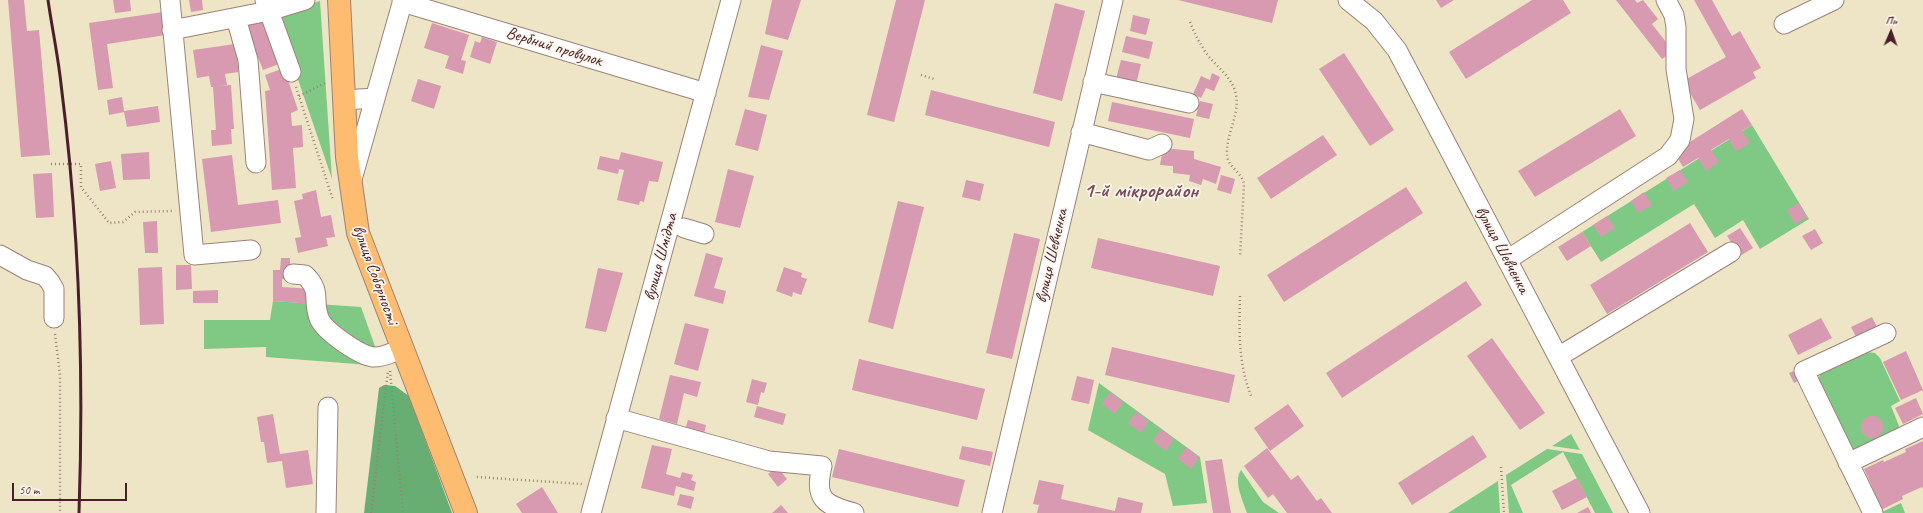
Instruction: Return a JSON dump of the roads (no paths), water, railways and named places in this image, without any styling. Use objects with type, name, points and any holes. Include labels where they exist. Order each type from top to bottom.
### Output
[{"type":"main road","name":"вулиця Соборності","points":[[339,0],[350,186],[360,241],[466,513]]},
{"type":"street","points":[[170,0],[194,255],[251,250]]},
{"type":"street","points":[[172,30],[236,18],[267,6],[305,0]]},
{"type":"street","name":"вулиця Шмідта","points":[[590,513],[731,0]]},
{"type":"street","name":"вулиця Шевченка","points":[[992,513],[1113,0]]},
{"type":"street","name":"вулиця Шевченка","points":[[1348,0],[1374,21],[1397,50],[1640,513]]},
{"type":"street","points":[[1507,260],[1668,156],[1680,140],[1684,119],[1676,68],[1676,27],[1674,15],[1666,0]]},
{"type":"street","points":[[1784,24],[1834,0]]},
{"type":"street","points":[[350,186],[402,1]]},
{"type":"street","name":"Вербний провулок","points":[[402,1],[706,93]]},
{"type":"street","points":[[267,6],[291,72]]},
{"type":"street","points":[[236,18],[248,60],[256,163]]},
{"type":"street","points":[[1093,82],[1189,103]]},
{"type":"street","points":[[344,100],[375,98]]},
{"type":"street","points":[[1081,132],[1149,150],[1162,144]]},
{"type":"street","points":[[684,228],[704,234]]},
{"type":"street","points":[[1558,357],[1731,252]]},
{"type":"street","points":[[0,255],[27,270],[45,276],[54,289],[54,318]]},
{"type":"street","points":[[293,274],[305,275],[314,284],[318,311],[322,324],[359,352],[372,357],[378,357],[402,349]]},
{"type":"street","points":[[1873,513],[1804,371],[1886,333]]},
{"type":"street","points":[[326,513],[328,407]]},
{"type":"street","points":[[616,418],[769,461],[822,466],[818,488],[822,497],[827,504],[835,508],[854,513]]},
{"type":"street","points":[[1848,463],[1923,427]]},
{"type":"railway","points":[[48,0],[60,74],[76,244],[79,298],[81,405],[79,513]]},
{"type":"district","name":"1-й мікрорайон","points":[[1141,191]]}]
